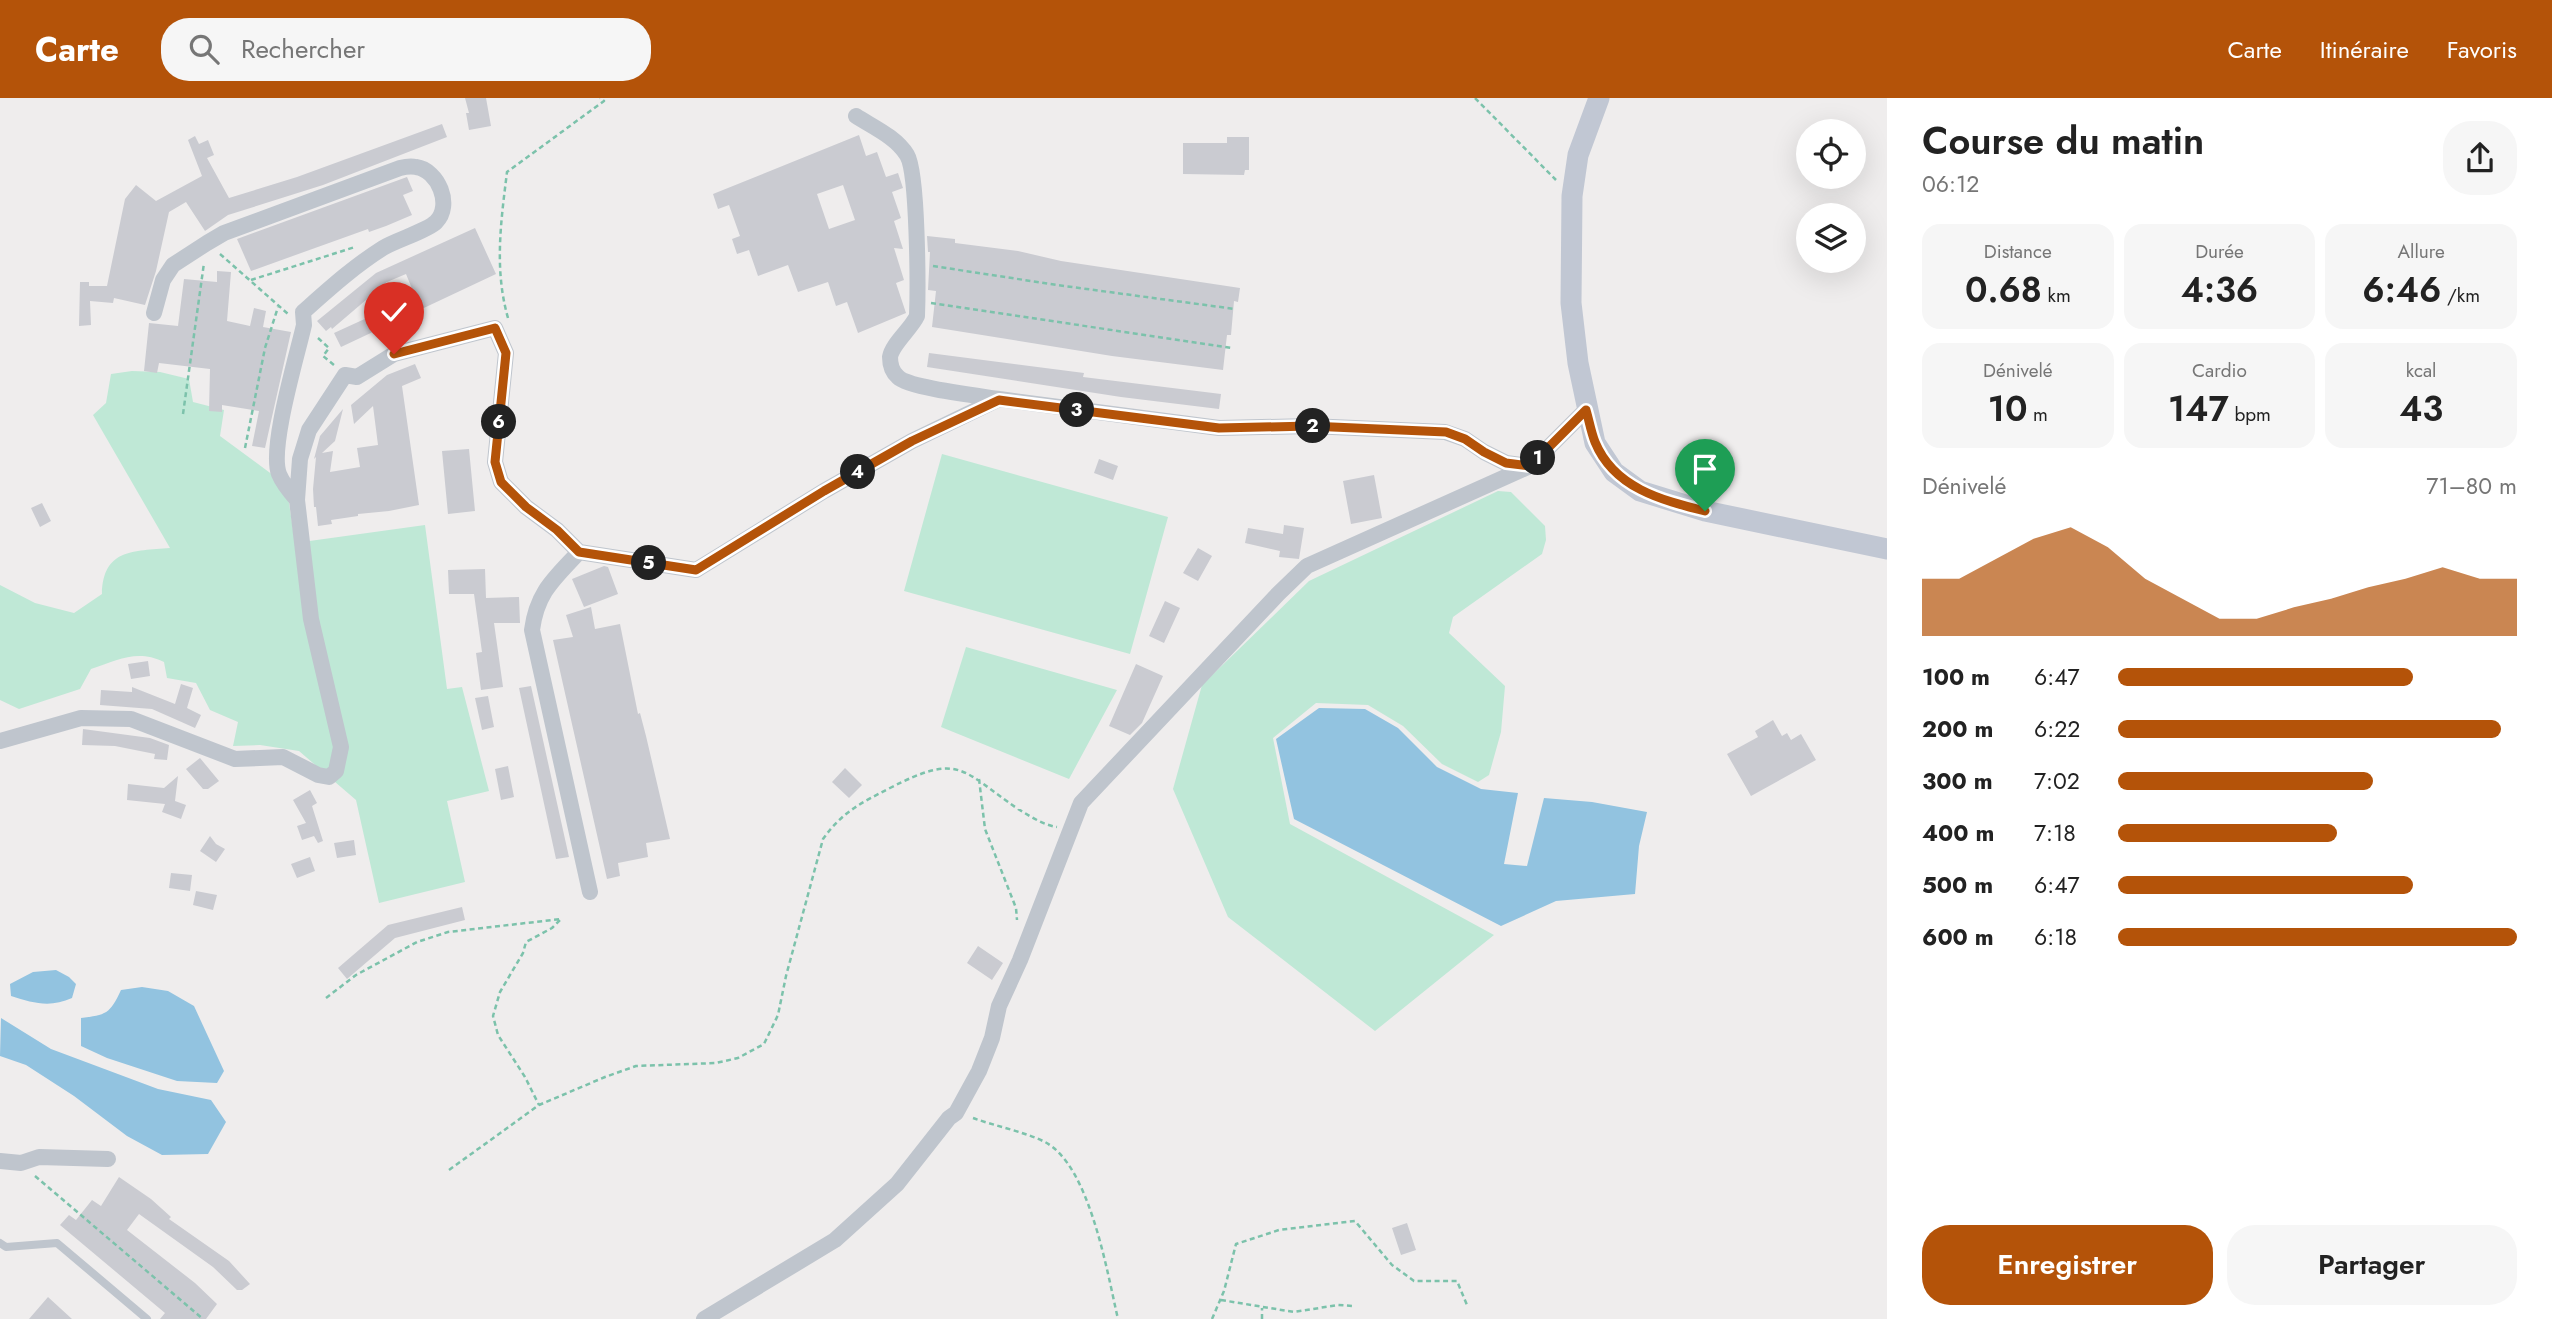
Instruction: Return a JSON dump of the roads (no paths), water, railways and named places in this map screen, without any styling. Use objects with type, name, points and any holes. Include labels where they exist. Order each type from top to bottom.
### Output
[{"type":"street","points":[[1599,98],[1578,155],[1572,196],[1571,303],[1586,410],[1595,443],[1614,472],[1640,491],[1705,511],[1887,549]]},
{"type":"street","points":[[856,116],[892,139],[908,156],[913,180],[917,316],[911,329],[900,339],[890,355],[891,368],[899,379],[915,385],[999,400],[1219,428],[1310,426],[1446,432],[1465,439],[1506,463],[1530,466]]},
{"type":"street","points":[[155,313],[163,280],[173,265],[224,233],[400,167],[416,167],[431,174],[441,190],[444,205],[436,222],[386,246],[354,267],[303,312],[304,325],[275,450],[278,472],[285,487],[297,500]]},
{"type":"street","points":[[0,741],[81,718],[131,719],[235,759],[283,757],[318,775],[330,777],[336,771],[341,747],[311,620],[297,500],[300,458],[309,430],[345,374],[357,377],[394,354],[495,328],[506,353],[495,462],[501,482],[579,552],[696,570],[901,447],[999,400]]},
{"type":"street","points":[[704,1319],[835,1240],[897,1184],[949,1118],[956,1113],[979,1071],[992,1038],[999,1006],[1020,960],[1081,803],[1278,594],[1307,566],[1530,466],[1586,410]]},
{"type":"street","points":[[579,552],[547,586],[534,609],[532,631],[590,892]]},
{"type":"street","points":[[0,1161],[20,1163],[39,1157],[108,1159]]},
{"type":"lane","points":[[0,1243],[6,1247],[57,1243],[147,1319]]},
{"type":"water","points":[[1319,708],[1365,709],[1398,728],[1437,767],[1481,789],[1518,793],[1504,864],[1527,866],[1544,798],[1592,802],[1647,812],[1639,846],[1635,894],[1556,901],[1501,926],[1294,819],[1276,739]]},
{"type":"water","points":[[56,970],[76,984],[72,998],[56,1003],[42,1003],[11,996],[10,984],[33,972]]},
{"type":"water","points":[[142,987],[168,991],[194,1006],[224,1071],[217,1083],[177,1081],[107,1058],[81,1046],[81,1018],[106,1012],[114,1004],[121,990]]},
{"type":"water","points":[[1,1018],[51,1049],[158,1089],[211,1100],[226,1122],[208,1154],[162,1155],[127,1136],[74,1096],[26,1065],[0,1056]]}]
